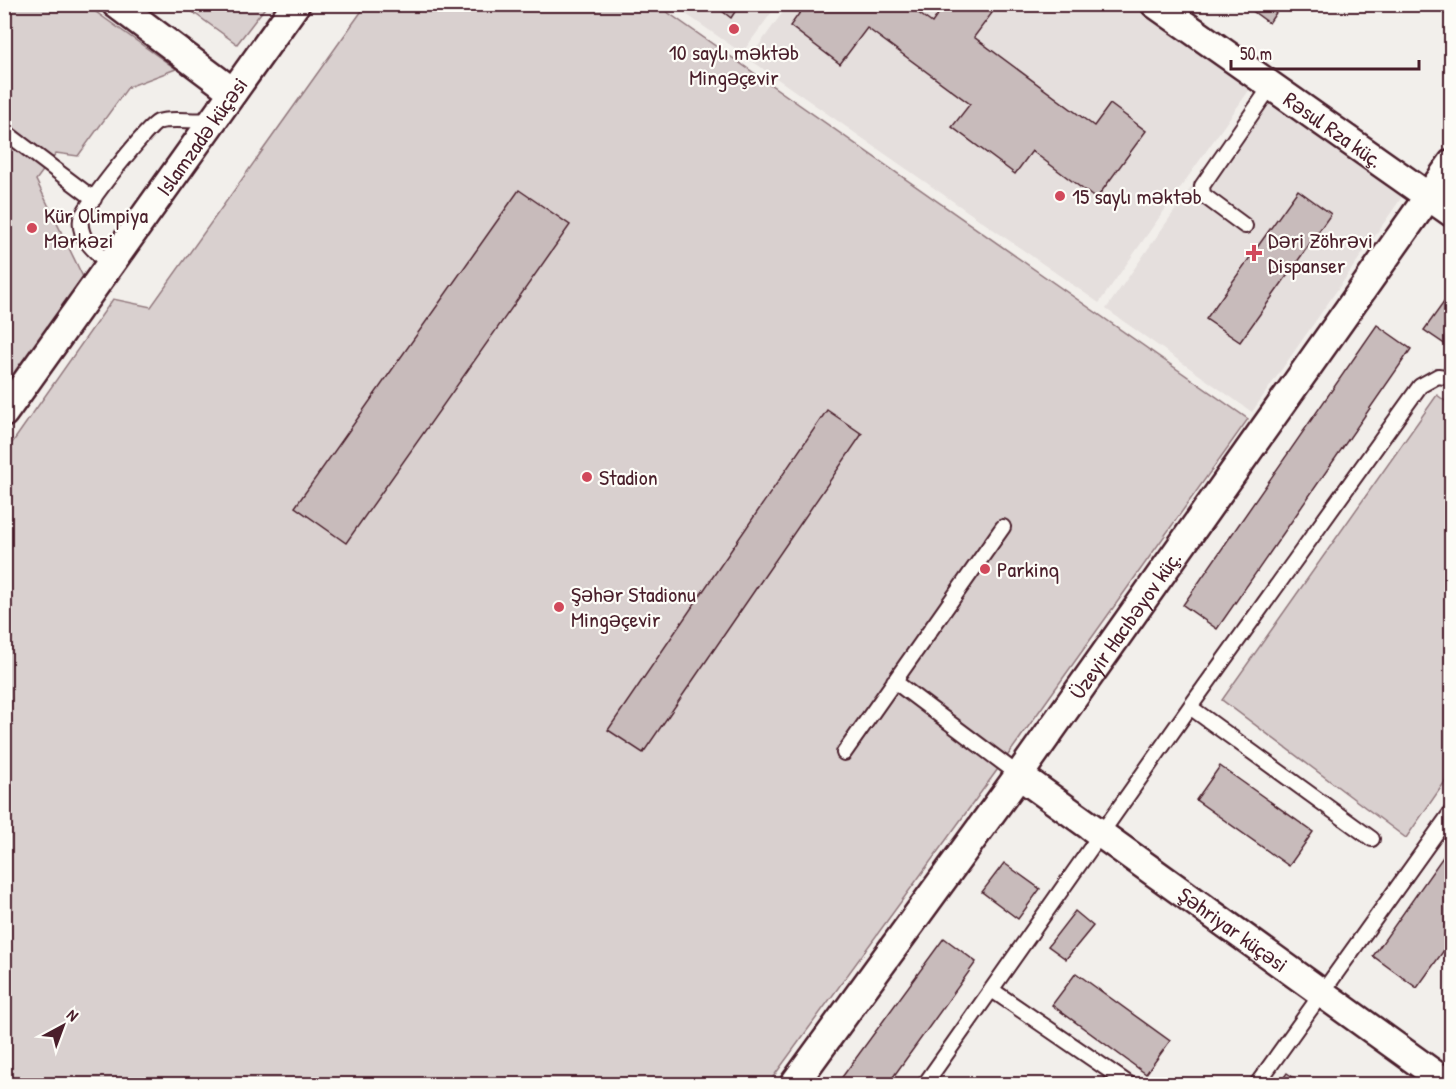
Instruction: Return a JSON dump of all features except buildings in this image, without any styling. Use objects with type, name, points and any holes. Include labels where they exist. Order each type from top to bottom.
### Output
[{"type":"street","points":[[116,4],[233,92]]},
{"type":"street","name":"Islamzadə küçəsi","points":[[4,413],[296,4]]},
{"type":"street","name":"Rəsul Rza küç.","points":[[1155,4],[1452,213]]},
{"type":"street","name":"Üzeyir Hacıbəyov küç.","points":[[794,1084],[1019,775],[1452,163]]},
{"type":"street","name":"Şəhriyar küçəsi","points":[[1019,775],[1448,1084]]},
{"type":"lane","points":[[1245,226],[1203,195],[1202,186],[1271,86]]},
{"type":"lane","points":[[109,264],[91,247],[82,233],[81,218],[94,199],[146,131],[160,120],[213,121]]},
{"type":"lane","points":[[4,130],[94,199]]},
{"type":"lane","points":[[925,1084],[1190,707],[1420,386],[1438,376],[1452,378]]},
{"type":"lane","points":[[844,753],[1003,526]]},
{"type":"lane","points":[[894,681],[1019,775]]},
{"type":"lane","points":[[1190,707],[1372,839]]},
{"type":"lane","points":[[1257,1084],[1452,811]]},
{"type":"lane","points":[[992,990],[1129,1084]]},
{"type":"shaded area","name":"Kür Olimpiya Mərkəzi","points":[[5,5],[86,5],[176,69],[128,87],[78,156],[56,153],[36,180],[83,277],[5,388]]},
{"type":"shaded area","points":[[183,5],[267,5],[237,44]]},
{"type":"shaded area","name":"Şəhər Stadionu Mingəçevir","points":[[366,5],[657,5],[1248,419],[1003,762],[768,1084],[5,1084],[5,453],[113,299],[151,307]]},
{"type":"shaded area","name":"10 saylı məktəb Mingəçevir","points":[[673,5],[777,5],[742,53]]},
{"type":"shaded area","name":"15 saylı məktəb","points":[[788,5],[1130,5],[1250,89],[1099,303],[749,59]]},
{"type":"shaded area","name":"Dəri Zöhrəvi Dispanser","points":[[1257,93],[1402,197],[1252,412],[1106,309]]},
{"type":"shaded area","points":[[1437,395],[1452,406],[1451,773],[1406,838],[1222,700]]},
{"type":"place","name":"10 saylı məktəb Mingəçevir","points":[[734,29]]},
{"type":"place","name":"15 saylı məktəb","points":[[1060,196]]},
{"type":"place","name":"Kür Olimpiya Mərkəzi","points":[[32,228]]},
{"type":"place","name":"Dəri Zöhrəvi Dispanser","points":[[1254,253]]},
{"type":"place","name":"Stadion","points":[[587,477]]},
{"type":"place","name":"Parkinq","points":[[985,569]]},
{"type":"place","name":"Şəhər Stadionu Mingəçevir","points":[[559,607]]}]
